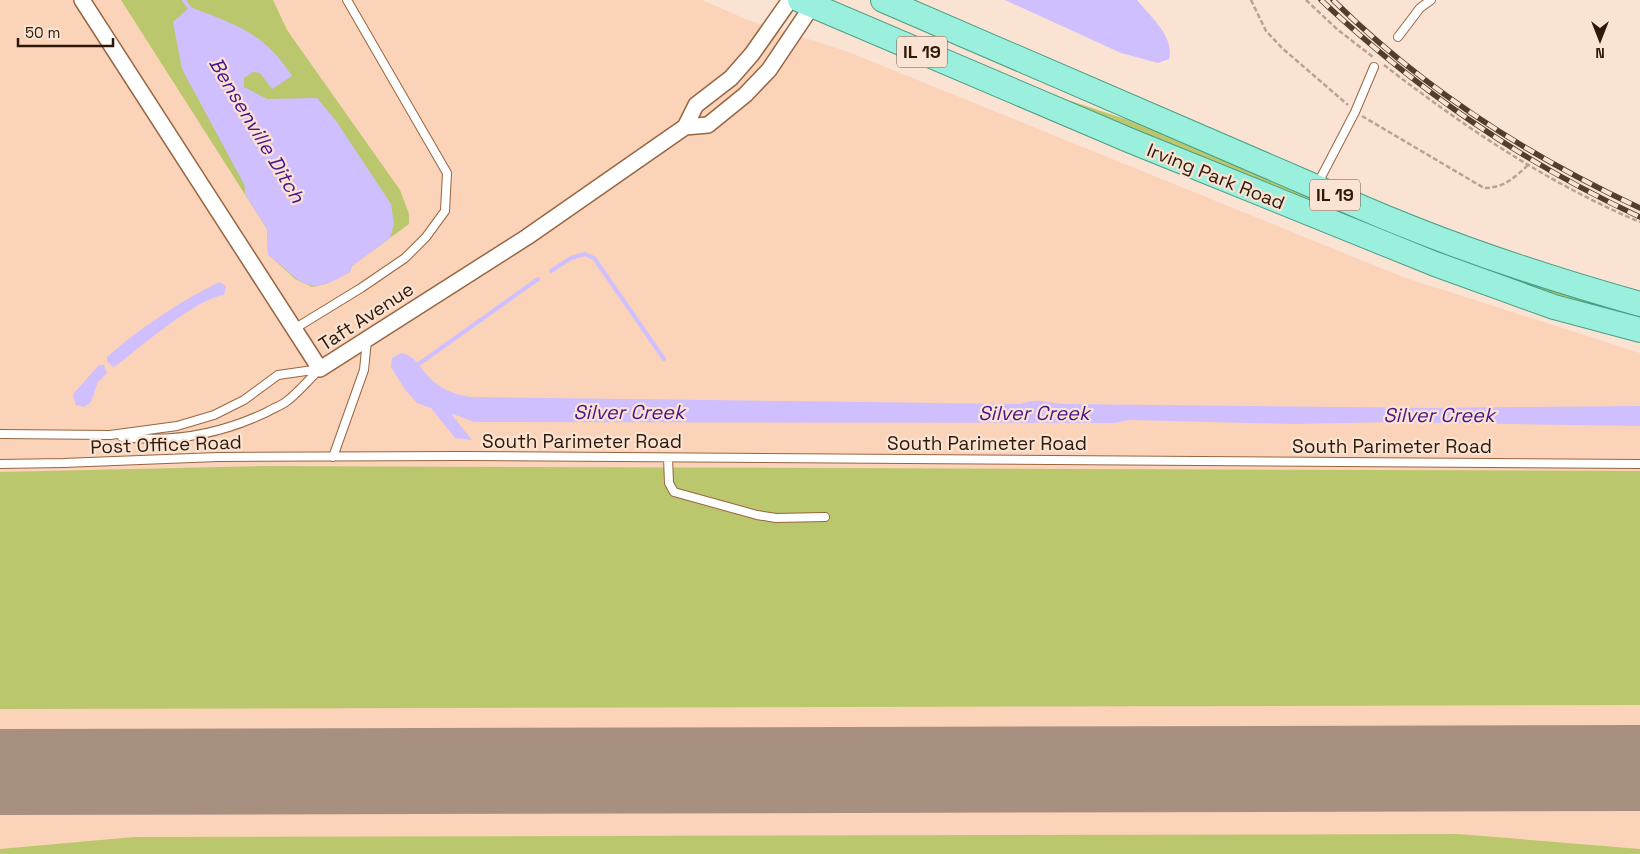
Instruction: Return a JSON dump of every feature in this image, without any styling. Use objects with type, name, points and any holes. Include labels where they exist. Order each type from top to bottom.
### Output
[{"type":"main road","name":"Irving Park Road","points":[[882,0],[1377,215],[1487,258],[1640,304]]},
{"type":"main road","name":"Irving Park Road","points":[[810,2],[1140,145],[1435,264],[1554,307],[1640,330]]},
{"type":"street","points":[[82,0],[320,369]]},
{"type":"street","name":"Taft Avenue","points":[[685,128],[696,105],[730,78],[752,54],[790,0]]},
{"type":"street","name":"Taft Avenue","points":[[320,369],[527,237],[685,128],[708,125],[745,95],[769,70],[810,2]]},
{"type":"lane","points":[[294,329],[398,263],[426,237],[444,211],[447,173],[347,0]]},
{"type":"lane","points":[[1398,37],[1420,8],[1431,0]]},
{"type":"lane","points":[[1316,187],[1355,112],[1374,67]]},
{"type":"lane","points":[[333,457],[364,370],[367,338]]},
{"type":"lane","points":[[110,435],[145,439],[176,439],[210,433],[236,425],[287,402],[320,369]]},
{"type":"lane","name":"Taft Avenue","points":[[0,434],[110,435],[177,426],[214,415],[257,392],[278,375],[320,369]]},
{"type":"lane","name":"Post Office Road","points":[[0,464],[63,464],[218,457],[333,457]]},
{"type":"lane","name":"South Parimeter Road","points":[[333,457],[1640,464]]},
{"type":"lane","points":[[668,458],[669,483],[674,492],[757,516],[776,518],[825,516]]},
{"type":"path","points":[[1251,0],[1266,31],[1282,48],[1355,112],[1484,188],[1497,188],[1510,182],[1528,165]]},
{"type":"path","points":[[1306,0],[1338,30],[1488,141],[1603,206],[1640,222]]},
{"type":"shaded area","points":[[0,0],[702,0],[748,20],[846,51],[1403,277],[1640,353],[1640,854],[0,854]]},
{"type":"green space","points":[[121,0],[273,0],[287,30],[400,190],[409,214],[409,224],[352,266],[350,272],[326,284],[312,287],[295,279],[268,254],[267,229]]},
{"type":"green space","points":[[1056,96],[1182,138],[1640,312],[1640,320],[1568,302],[1304,203]]},
{"type":"green space","points":[[262,466],[1640,471],[1640,705],[0,709],[0,472]]},
{"type":"green space","points":[[1458,834],[1640,849],[1640,854],[0,854],[0,849],[134,837]]},
{"type":"water","points":[[1005,0],[1137,0],[1165,35],[1170,51],[1169,59],[1158,63],[1121,53]]},
{"type":"water","points":[[190,7],[235,25],[271,49],[292,76],[272,89],[260,73],[253,72],[244,78],[244,87],[267,99],[317,98],[336,121],[391,204],[394,224],[390,238],[352,266],[350,272],[330,282],[314,286],[299,280],[268,254],[267,229],[245,194],[245,186],[182,69],[173,22]]},
{"type":"water","points":[[219,282],[226,286],[224,295],[212,298],[184,314],[117,365],[113,367],[107,361],[107,357],[146,326]]},
{"type":"water","name":"Silver Creek","points":[[401,353],[412,358],[441,387],[453,393],[471,397],[1021,404],[1038,401],[1065,404],[1430,408],[1640,406],[1640,426],[1392,422],[1295,424],[1129,420],[1115,423],[474,422],[453,414],[472,440],[455,438],[431,408],[417,403],[406,391],[391,367],[392,358]]},
{"type":"water","points":[[99,365],[104,365],[107,373],[98,382],[91,402],[84,407],[76,405],[74,393]]},
{"type":"waterway","name":"Bensenville Ditch","points":[[184,0],[192,12]]},
{"type":"waterway","points":[[551,271],[571,258],[585,254],[594,258],[664,359]]},
{"type":"waterway","points":[[416,366],[538,279]]},
{"type":"taxiway","points":[[1434,768],[1640,782]]},
{"type":"taxiway","points":[[0,779],[92,772]]},
{"type":"runway","points":[[0,772],[1640,768]]},
{"type":"railway","points":[[1321,0],[1395,64],[1472,122],[1553,172],[1640,217]]},
{"type":"railway","points":[[1333,0],[1402,62],[1478,117],[1557,166],[1640,208]]}]
